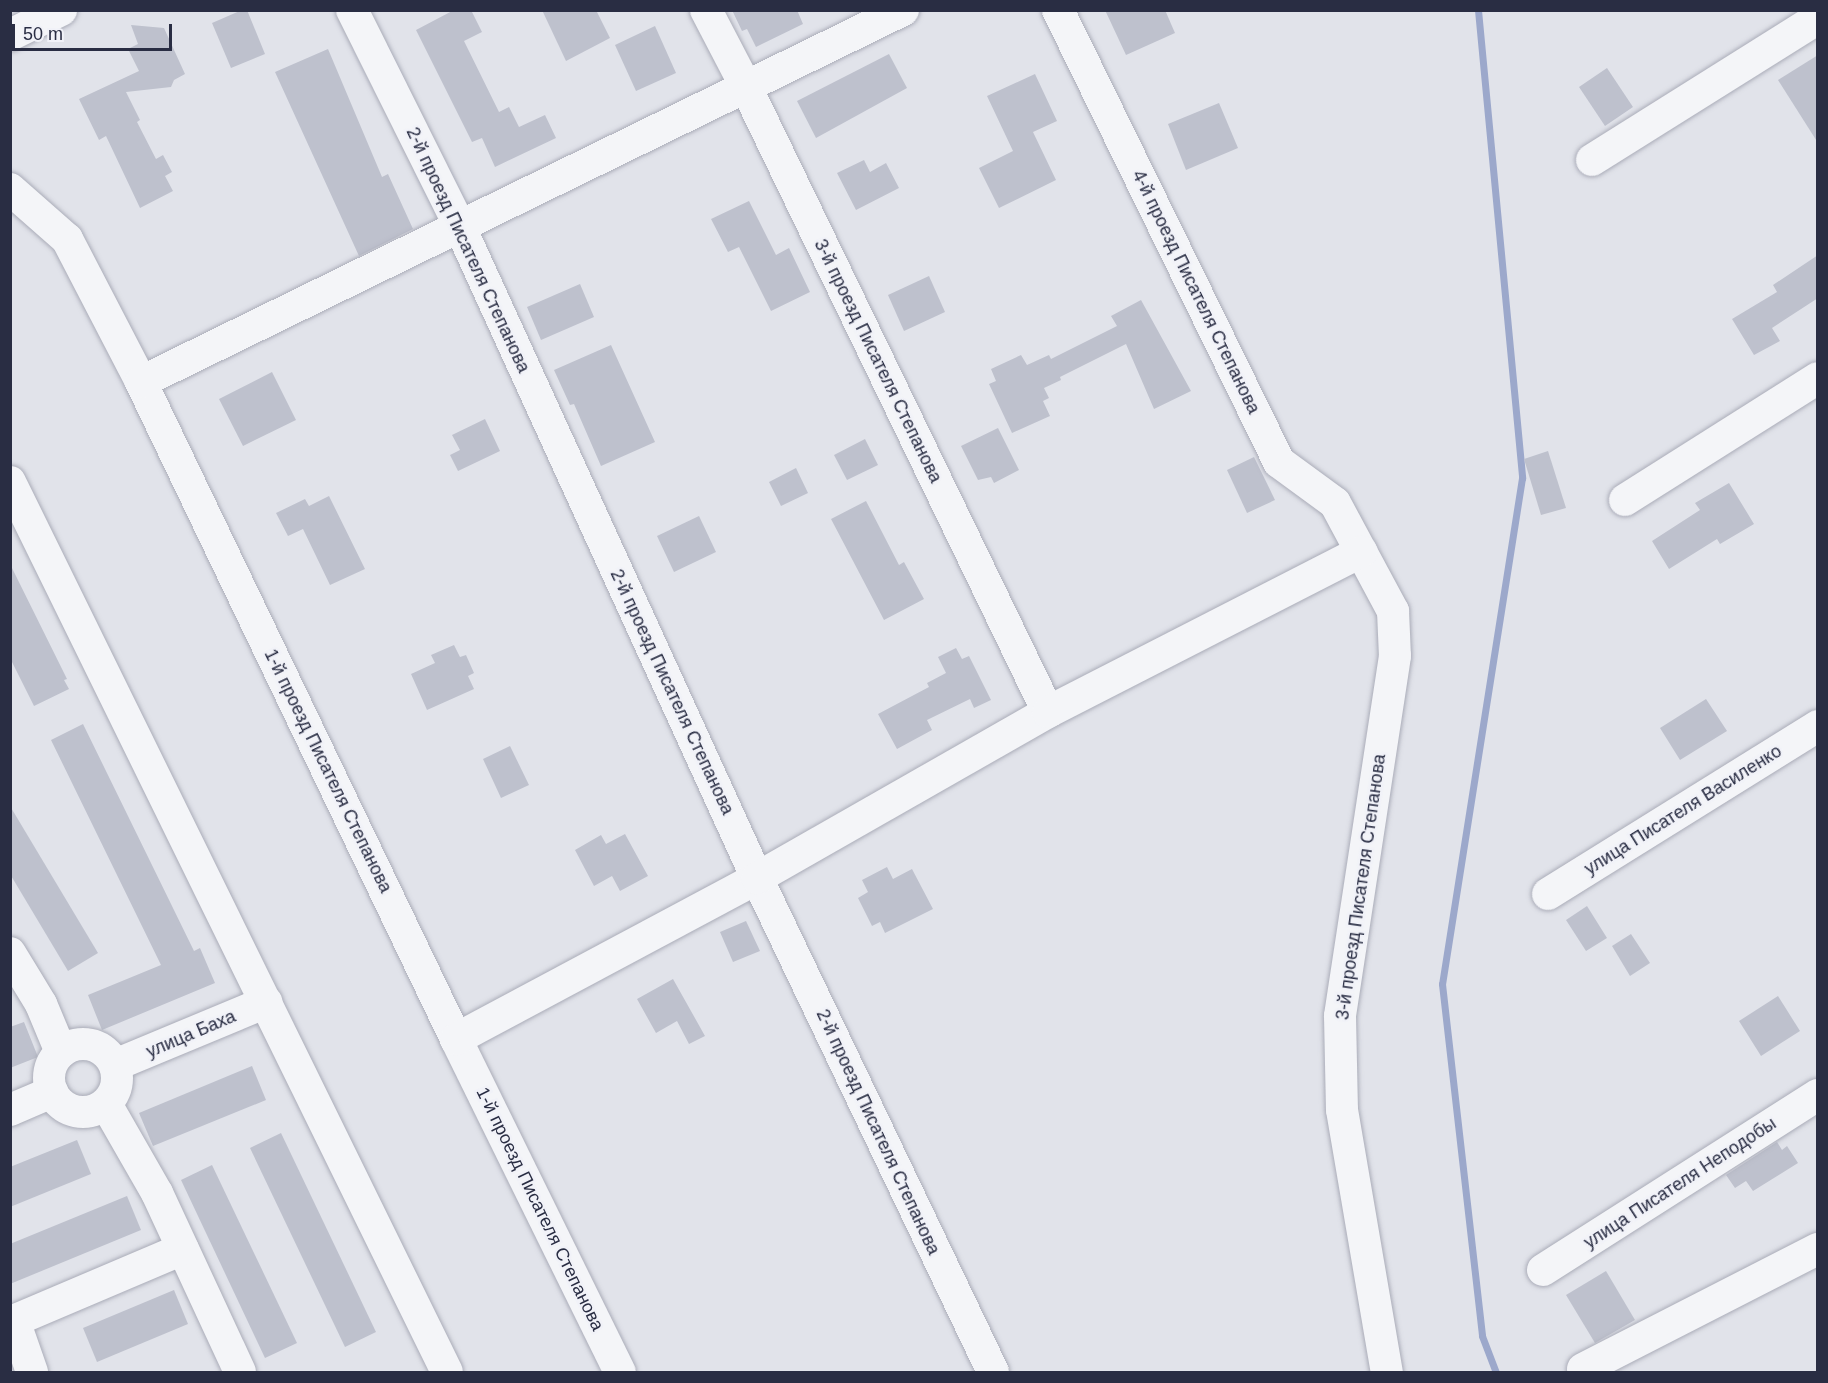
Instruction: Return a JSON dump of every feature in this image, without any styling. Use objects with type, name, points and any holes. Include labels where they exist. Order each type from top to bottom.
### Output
[{"type":"street","points":[[10,35],[60,10]]},
{"type":"street","name":"2-й проезд Писателя Степанова","points":[[352,10],[460,227],[757,878],[993,1372]]},
{"type":"street","name":"3-й проезд Писателя Степанова","points":[[706,10],[746,87],[1048,712]]},
{"type":"street","points":[[141,382],[903,10]]},
{"type":"street","name":"4-й проезд Писателя Степанова","points":[[1058,10],[1279,462],[1335,503],[1361,552]]},
{"type":"street","points":[[1592,160],[1818,18]]},
{"type":"street","name":"1-й проезд Писателя Степанова","points":[[10,189],[67,238],[141,382],[456,1039],[620,1372]]},
{"type":"street","points":[[1625,500],[1818,378]]},
{"type":"street","points":[[10,482],[447,1372]]},
{"type":"street","points":[[456,1039],[757,878],[1048,712],[1361,552]]},
{"type":"street","name":"3-й проезд Писателя Степанова","points":[[1361,552],[1393,610],[1395,656],[1340,1016],[1342,1110],[1387,1372]]},
{"type":"street","name":"улица Писателя Василенко","points":[[1548,894],[1818,726]]},
{"type":"street","points":[[10,953],[41,1004],[61,1052]]},
{"type":"street","name":"улица Баха","points":[[115,1065],[266,1002]]},
{"type":"street","points":[[81,1044],[92,1045],[101,1049],[115,1065],[117,1086],[106,1104],[86,1113],[76,1112],[57,1101],[52,1092],[50,1070],[61,1052],[81,1044]]},
{"type":"street","points":[[10,1110],[52,1092]]},
{"type":"street","name":"улица Писателя Неподобы","points":[[1543,1270],[1818,1095]]},
{"type":"street","points":[[106,1104],[157,1192],[240,1372]]},
{"type":"street","points":[[32,1372],[17,1332],[18,1319],[183,1249]]},
{"type":"street","points":[[1583,1369],[1818,1249]]},
{"type":"building","points":[[247,10],[265,54],[231,68],[212,23]]},
{"type":"building","points":[[454,10],[471,10],[482,32],[464,41],[499,112],[509,107],[519,127],[545,115],[556,138],[495,167],[482,138],[472,142],[416,30]]},
{"type":"building","points":[[542,10],[596,10],[610,38],[566,61]]},
{"type":"building","points":[[732,10],[797,10],[803,24],[756,47],[747,29],[742,31]]},
{"type":"building","points":[[1105,10],[1165,10],[1175,33],[1126,55]]},
{"type":"building","points":[[131,25],[164,28],[185,74],[174,80],[171,87],[126,92],[140,120],[137,122],[156,159],[163,155],[172,172],[165,176],[173,191],[140,208],[106,136],[99,140],[79,99],[139,71],[128,49],[138,44]]},
{"type":"building","points":[[655,26],[676,73],[636,91],[615,45]]},
{"type":"building","points":[[328,49],[382,177],[388,174],[413,229],[359,256],[275,72]]},
{"type":"building","points":[[889,54],[907,88],[816,138],[797,101]]},
{"type":"building","points":[[1818,55],[1818,143],[1778,80]]},
{"type":"building","points":[[1607,68],[1633,107],[1605,126],[1579,87]]},
{"type":"building","points":[[1035,74],[1057,121],[1033,132],[1056,180],[999,208],[979,168],[1013,151],[987,96]]},
{"type":"building","points":[[1219,103],[1238,148],[1186,170],[1168,124]]},
{"type":"building","points":[[864,160],[870,172],[886,163],[899,188],[856,210],[837,173]]},
{"type":"building","points":[[749,201],[776,255],[789,248],[810,292],[771,311],[739,247],[728,252],[711,219]]},
{"type":"building","points":[[1818,255],[1818,298],[1772,328],[1780,341],[1754,355],[1732,319],[1777,292],[1773,285]]},
{"type":"building","points":[[929,276],[945,312],[904,331],[888,295]]},
{"type":"building","points":[[580,284],[594,317],[541,340],[527,307]]},
{"type":"building","points":[[1141,300],[1191,391],[1154,409],[1126,344],[1060,377],[1061,380],[1044,388],[1049,398],[1043,401],[1050,416],[1012,433],[989,384],[996,381],[991,369],[1021,355],[1027,365],[1049,355],[1051,359],[1117,326],[1111,316]]},
{"type":"building","points":[[611,345],[655,442],[601,466],[574,404],[570,405],[554,370]]},
{"type":"building","points":[[272,372],[296,420],[243,446],[219,399]]},
{"type":"building","points":[[485,419],[500,451],[458,471],[450,455],[460,450],[452,435]]},
{"type":"building","points":[[998,428],[1019,470],[994,483],[991,477],[978,480],[961,446]]},
{"type":"building","points":[[865,439],[878,465],[847,480],[834,455]]},
{"type":"building","points":[[1548,451],[1566,508],[1541,515],[1524,459]]},
{"type":"building","points":[[1254,457],[1275,500],[1247,513],[1227,470]]},
{"type":"building","points":[[796,468],[808,493],[781,506],[769,482]]},
{"type":"building","points":[[1729,483],[1754,524],[1720,544],[1717,539],[1669,569],[1652,541],[1700,510],[1695,503]]},
{"type":"building","points":[[329,496],[365,569],[330,585],[303,529],[288,536],[276,513],[305,499],[309,506]]},
{"type":"building","points":[[866,501],[899,565],[904,562],[924,599],[884,620],[831,519]]},
{"type":"building","points":[[699,516],[716,552],[674,572],[657,536]]},
{"type":"building","points":[[10,564],[67,679],[64,680],[69,689],[34,706],[10,658]]},
{"type":"building","points":[[454,645],[460,657],[466,655],[474,673],[468,676],[474,689],[427,710],[411,674],[435,663],[431,655]]},
{"type":"building","points":[[956,648],[962,659],[969,656],[991,700],[974,708],[970,699],[927,720],[932,730],[897,749],[878,714],[929,687],[927,683],[946,673],[938,657]]},
{"type":"building","points":[[1706,699],[1727,731],[1680,760],[1660,728]]},
{"type":"building","points":[[83,724],[194,951],[200,948],[215,983],[102,1030],[88,995],[161,965],[51,740]]},
{"type":"building","points":[[510,746],[529,785],[501,798],[483,759]]},
{"type":"building","points":[[10,806],[98,953],[68,971],[10,874]]},
{"type":"building","points":[[625,834],[648,876],[620,891],[612,876],[594,886],[575,850],[601,835],[606,844]]},
{"type":"building","points":[[887,867],[893,879],[912,869],[933,909],[885,933],[880,922],[872,926],[858,898],[868,892],[862,880]]},
{"type":"building","points":[[1587,906],[1607,938],[1586,951],[1566,920]]},
{"type":"building","points":[[746,921],[760,951],[733,962],[720,932]]},
{"type":"building","points":[[1631,934],[1650,963],[1630,976],[1612,946]]},
{"type":"building","points":[[673,979],[705,1036],[689,1044],[677,1021],[656,1033],[637,999]]},
{"type":"building","points":[[1778,996],[1800,1031],[1761,1056],[1739,1021]]},
{"type":"building","points":[[24,1022],[38,1057],[10,1068],[10,1027]]},
{"type":"building","points":[[252,1066],[266,1100],[153,1146],[139,1113]]},
{"type":"building","points":[[281,1133],[376,1332],[345,1347],[250,1148]]},
{"type":"building","points":[[77,1140],[91,1174],[10,1207],[10,1167]]},
{"type":"building","points":[[1777,1142],[1782,1150],[1787,1146],[1798,1163],[1753,1191],[1746,1181],[1735,1188],[1726,1175]]},
{"type":"building","points":[[212,1165],[297,1343],[265,1358],[181,1180]]},
{"type":"building","points":[[127,1196],[141,1230],[10,1284],[10,1244]]},
{"type":"building","points":[[1606,1271],[1635,1320],[1595,1343],[1566,1295]]},
{"type":"building","points":[[174,1290],[188,1324],[97,1362],[83,1328]]},
{"type":"waterway","points":[[1478,10],[1522,478],[1442,984],[1482,1336],[1496,1372]]}]
